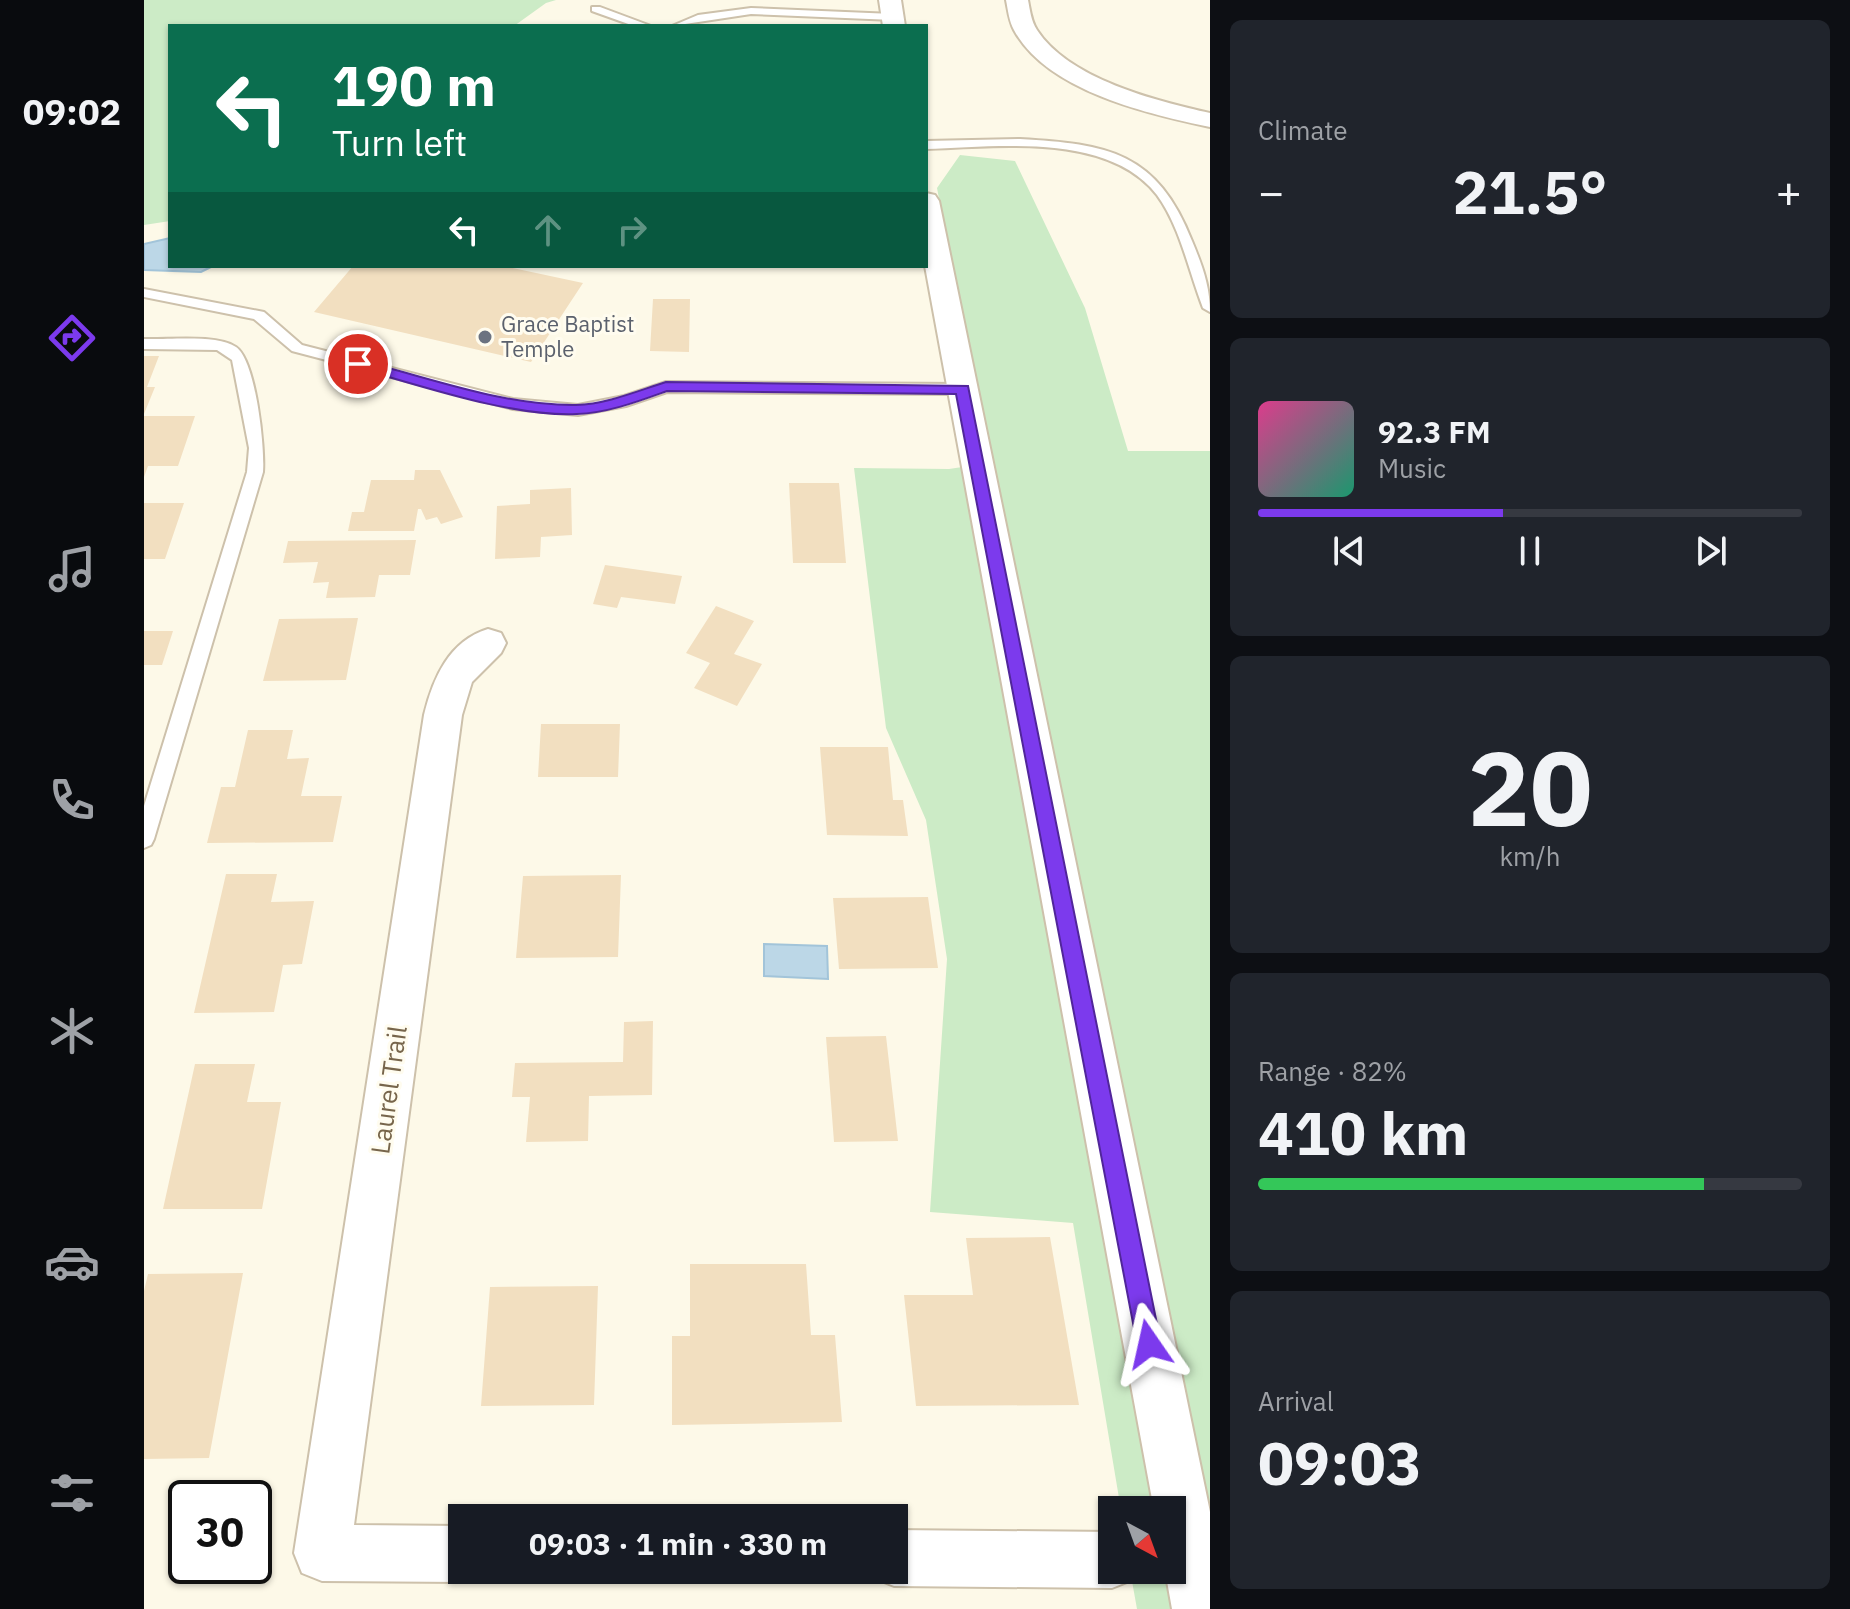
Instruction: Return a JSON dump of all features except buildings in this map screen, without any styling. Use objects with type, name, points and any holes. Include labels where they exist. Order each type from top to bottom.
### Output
[{"type":"street","points":[[1018,1],[1025,29],[1042,49],[1075,73],[1112,93],[1160,110],[1210,120]]},
{"type":"street","points":[[928,211],[1188,1576]]},
{"type":"street","name":"Laurel Trail","points":[[448,1554],[322,1553],[443,715],[452,679],[472,654],[488,643]]},
{"type":"street","points":[[908,1558],[1098,1560]]},
{"type":"lane","points":[[596,9],[639,24]]},
{"type":"lane","points":[[682,24],[728,9],[892,14]]},
{"type":"lane","points":[[928,145],[1074,146],[1125,162],[1164,194],[1210,308]]},
{"type":"lane","points":[[144,293],[259,315],[297,348],[513,404],[578,410],[626,401],[666,387],[963,389]]},
{"type":"lane","points":[[144,344],[219,345],[231,350],[239,359],[257,448],[255,472],[144,839]]},
{"type":"green space","points":[[144,0],[556,0],[546,3],[517,24],[168,24],[168,221],[144,225]]},
{"type":"green space","points":[[960,155],[1015,161],[1085,308],[1128,451],[1210,451],[1210,1609],[1137,1609],[1133,1584],[1186,1584],[1186,1496],[1119,1496],[1073,1223],[930,1212],[947,959],[926,820],[886,728],[854,468],[949,469],[989,463],[937,188]]},
{"type":"water","points":[[168,238],[168,268],[209,268],[201,272],[144,270],[144,244]]},
{"type":"water","points":[[764,944],[827,946],[828,979],[764,976]]},
{"type":"place","name":"Grace Baptist Temple","points":[[485,337]]},
{"type":"route","points":[[358,364],[513,404],[578,410],[626,401],[666,387],[963,389],[1149,1344]]}]
